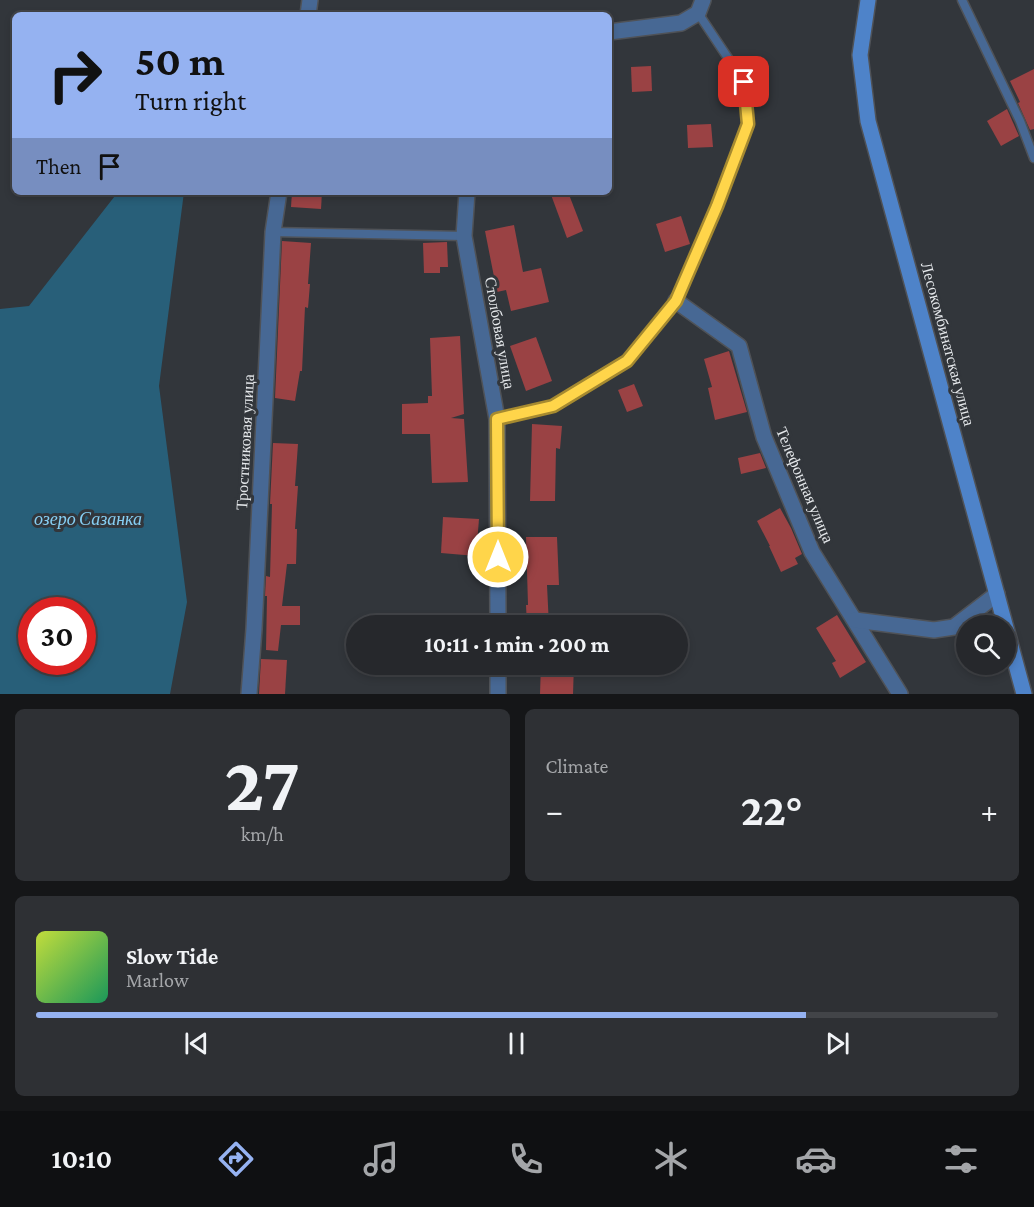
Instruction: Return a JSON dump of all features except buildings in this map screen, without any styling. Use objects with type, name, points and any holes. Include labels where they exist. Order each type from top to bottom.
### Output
[{"type":"street","name":"Лесокомбинатская улица","points":[[868,0],[860,55],[868,121],[1024,694]]},
{"type":"street","points":[[612,32],[681,23],[701,7]]},
{"type":"street","name":"Тростниковая улица","points":[[249,694],[273,232],[279,195]]},
{"type":"street","name":"Столбовая улица","points":[[466,195],[464,236],[497,419],[498,615]]},
{"type":"street","name":"Телефонная улица","points":[[676,301],[739,346],[764,437],[812,552],[900,694]]},
{"type":"street","points":[[855,620],[934,630],[954,627],[997,594]]},
{"type":"street","points":[[498,675],[498,694]]},
{"type":"lane","points":[[962,0],[1020,121],[1034,158]]},
{"type":"lane","points":[[497,419],[553,406],[627,361],[676,301],[717,206],[748,124],[744,82],[701,7]]},
{"type":"lane","points":[[273,232],[464,236]]},
{"type":"water","name":"озеро Сазанка","points":[[116,195],[184,195],[159,386],[187,602],[170,694],[0,694],[0,309],[29,306]]},
{"type":"route","points":[[498,557],[497,419],[553,406],[627,361],[676,301],[717,206],[748,124],[744,82]]}]
